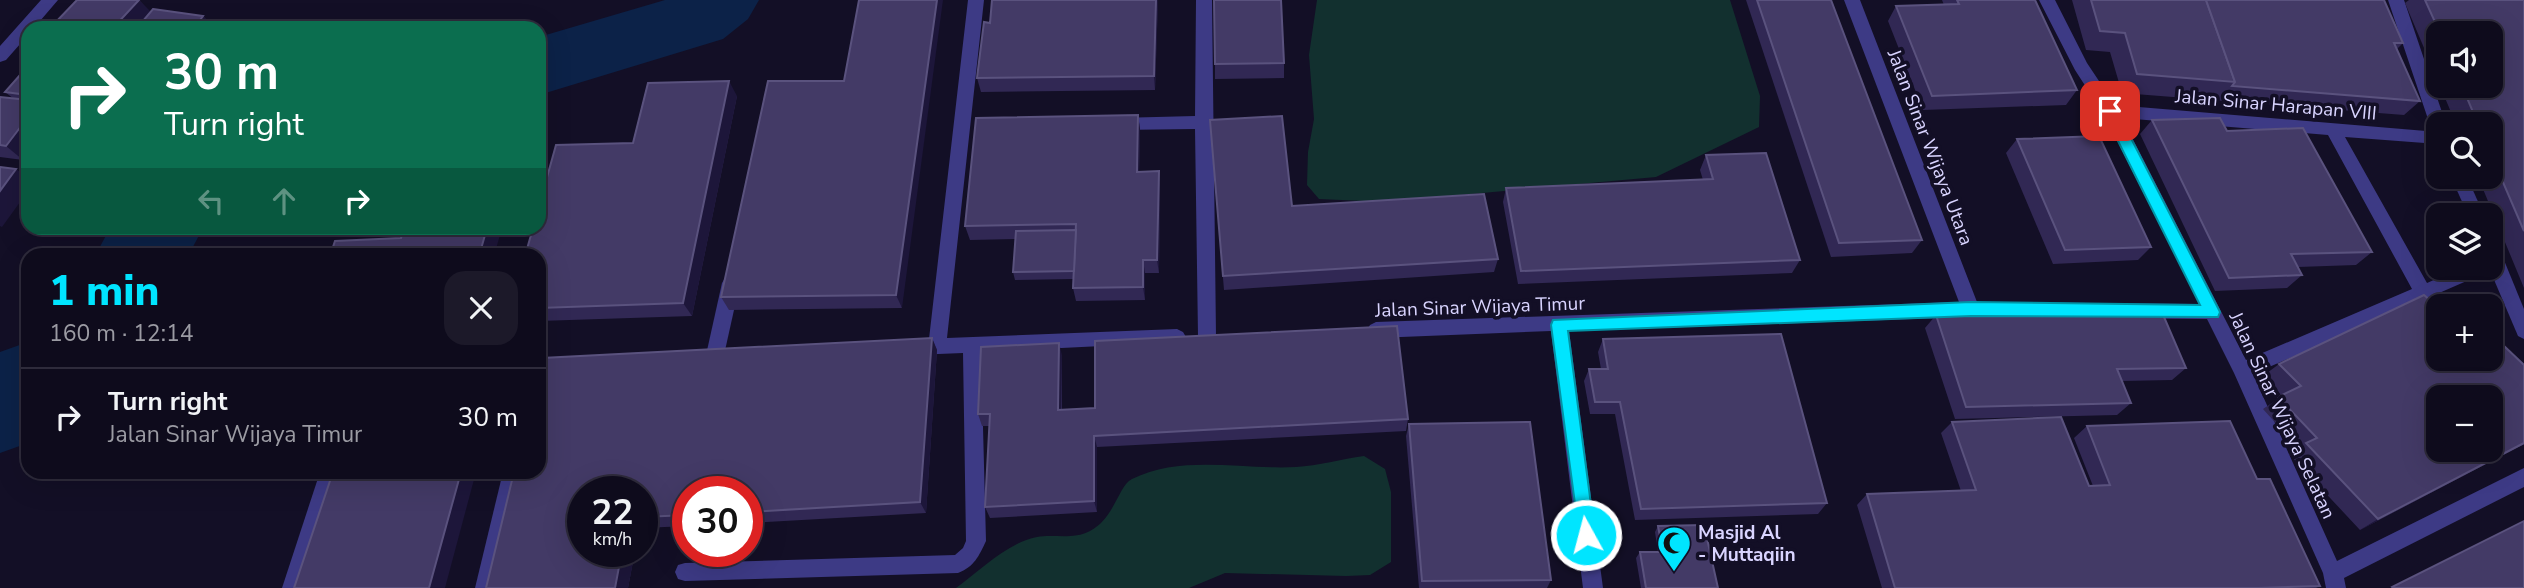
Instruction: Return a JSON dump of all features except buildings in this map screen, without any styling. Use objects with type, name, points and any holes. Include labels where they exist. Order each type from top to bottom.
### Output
[{"type":"street","points":[[31,21],[50,0]]},
{"type":"street","points":[[937,346],[967,128],[976,0]]},
{"type":"street","points":[[896,348],[1214,335],[1203,122],[1204,0]]},
{"type":"street","name":"Jalan Sinar Wijaya Utara","points":[[1852,0],[1971,309]]},
{"type":"street","name":"Jalan Sinar Wijaya Selatan","points":[[2048,0],[2081,65],[2110,111],[2242,370],[2334,580]]},
{"type":"street","points":[[2396,0],[2434,112]]},
{"type":"street","points":[[0,56],[21,32]]},
{"type":"street","name":"Jalan Sinar Harapan VIII","points":[[2110,111],[2426,137]]},
{"type":"street","points":[[1095,125],[1203,122]]},
{"type":"street","points":[[2333,130],[2423,290]]},
{"type":"street","points":[[715,355],[736,260]]},
{"type":"street","points":[[2242,370],[2445,280]]},
{"type":"street","points":[[2499,280],[2524,331]]},
{"type":"street","name":"Jalan Sinar Wijaya Timur","points":[[1356,331],[1971,309],[2212,312]]},
{"type":"street","points":[[1559,325],[1593,588]]},
{"type":"street","points":[[685,572],[958,564],[970,555],[976,541],[972,345]]},
{"type":"street","points":[[2334,580],[2524,477]]},
{"type":"street","points":[[292,588],[328,479]]},
{"type":"street","points":[[485,588],[511,479]]},
{"type":"green space","points":[[1317,0],[1730,0],[1760,96],[1759,127],[1656,177],[1449,196],[1409,203],[1319,199],[1307,185],[1308,152],[1314,119],[1309,55]]},
{"type":"green space","points":[[1364,456],[1385,469],[1391,492],[1391,562],[1370,575],[1225,573],[1189,588],[956,588],[1005,551],[1026,540],[1043,536],[1070,536],[1090,531],[1111,511],[1127,483],[1151,471],[1192,465],[1296,467]]},
{"type":"waterway","points":[[546,64],[696,19],[722,0]]},
{"type":"waterway","points":[[144,248],[155,235]]},
{"type":"waterway","points":[[0,413],[21,389]]},
{"type":"place","name":"Masjid Al - Muttaqiin","points":[[1674,573]]},
{"type":"route","points":[[1586,535],[1559,325],[1971,309],[2212,312],[2115,126],[2110,111]]}]
